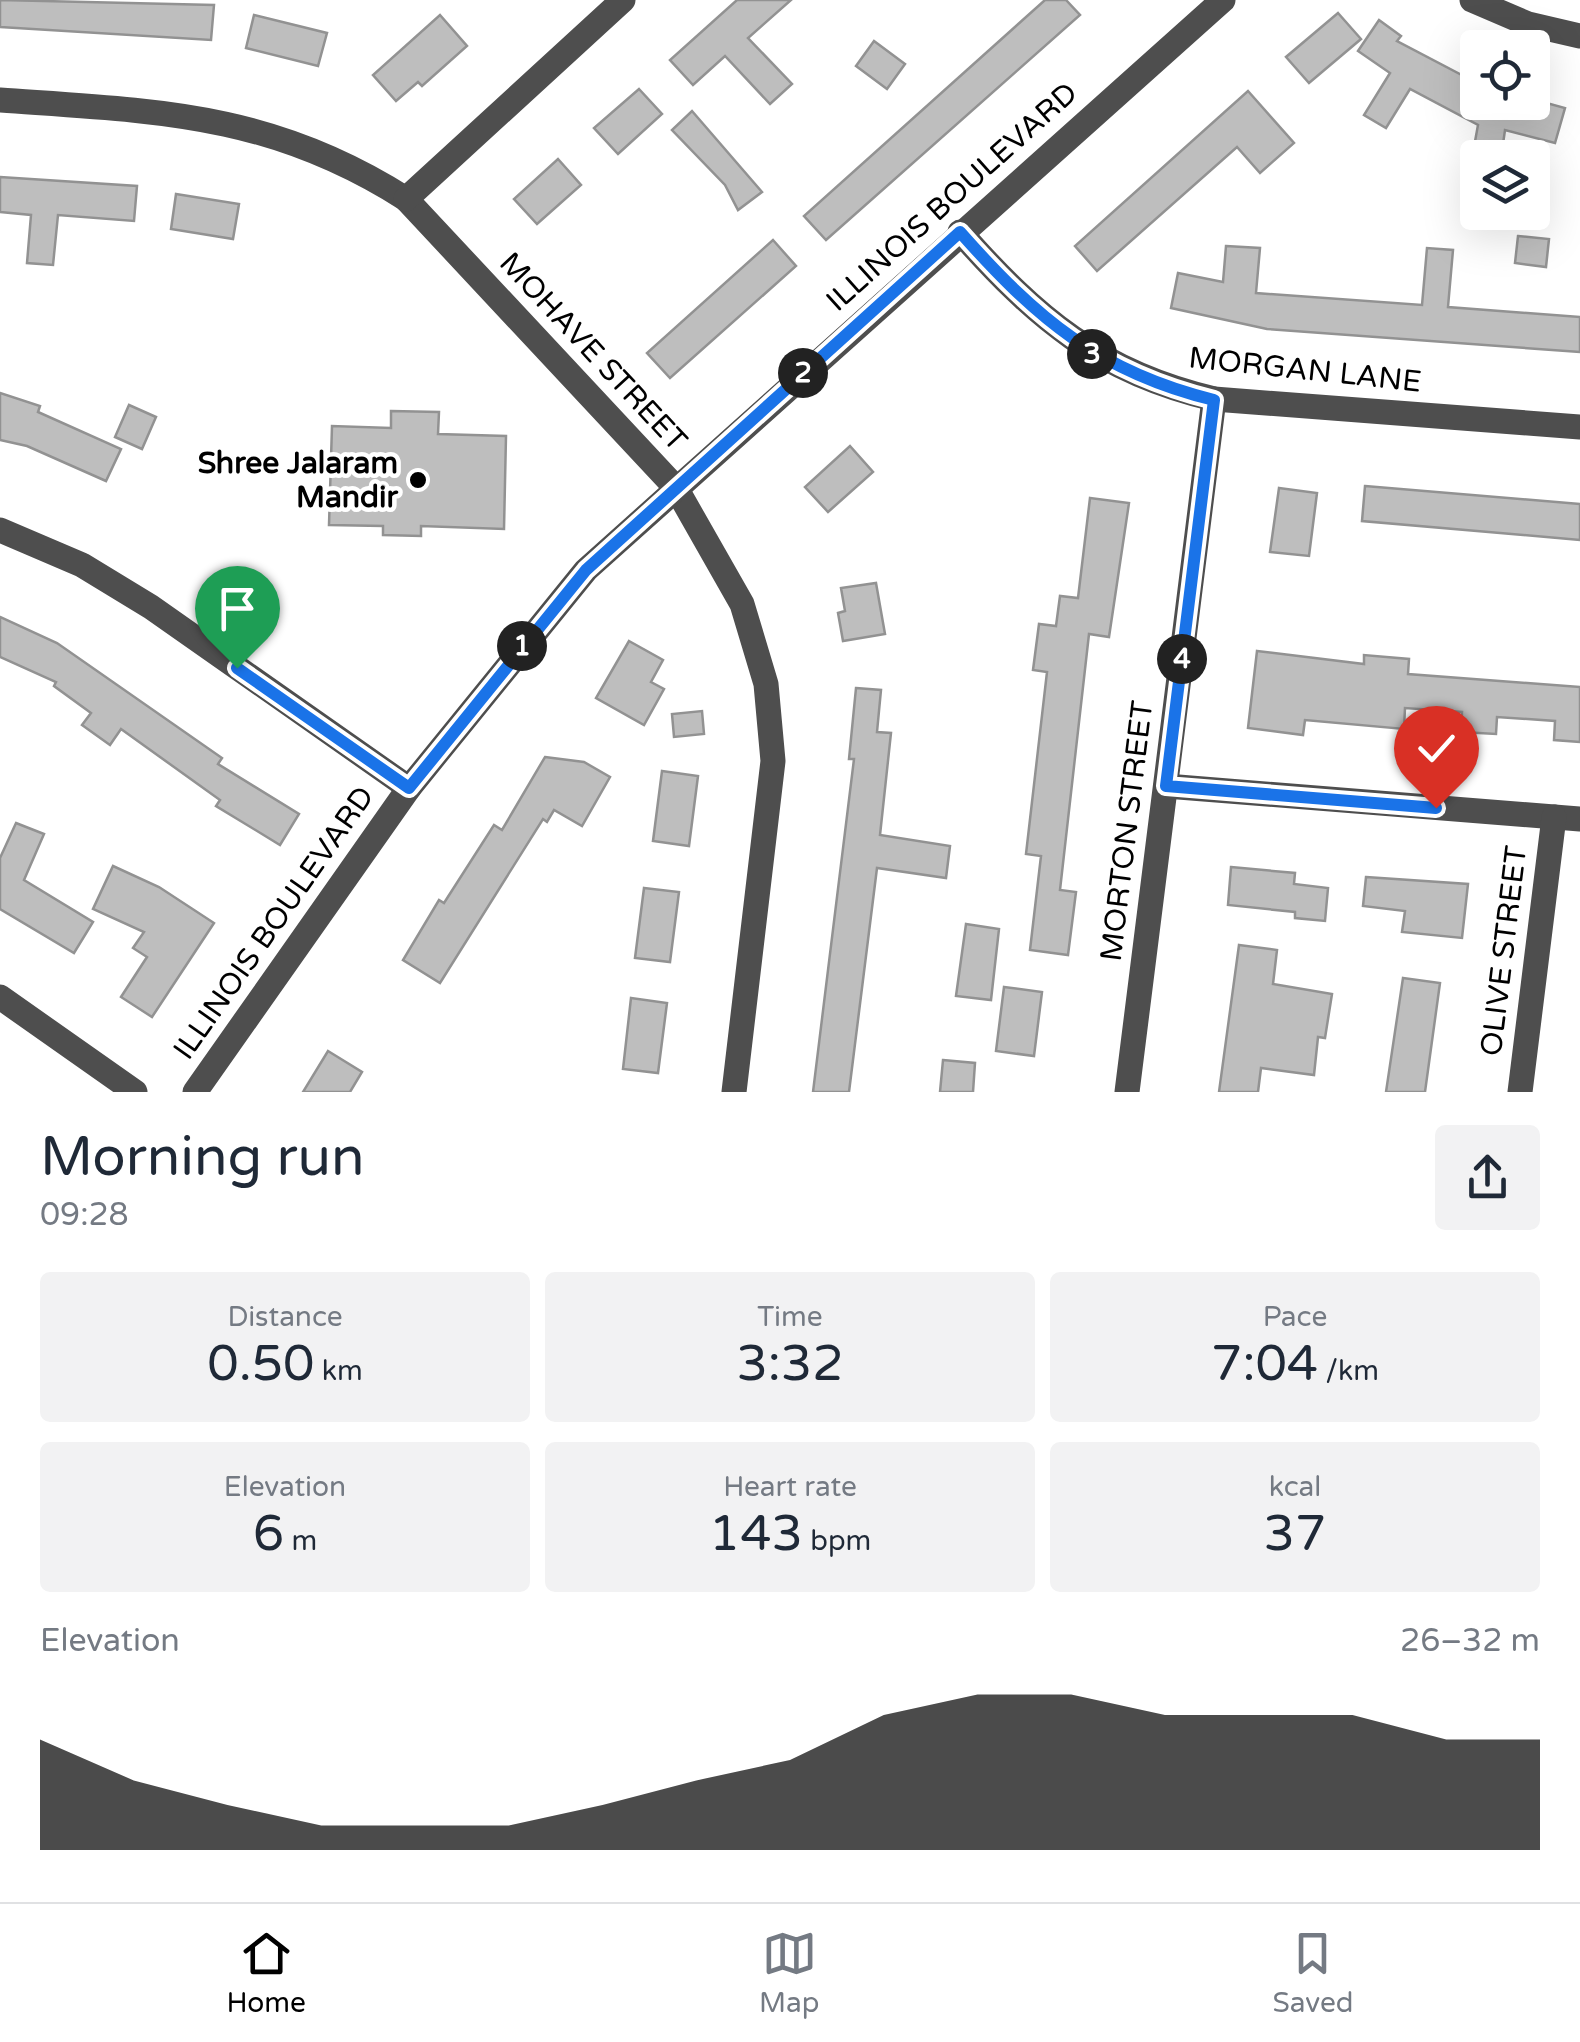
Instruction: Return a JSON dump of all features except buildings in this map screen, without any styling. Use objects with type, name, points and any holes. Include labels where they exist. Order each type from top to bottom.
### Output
[{"type":"street","points":[[406,199],[622,0]]},
{"type":"street","name":"ILLINOIS BOULEVARD","points":[[195,1092],[409,788],[573,584],[960,232],[1223,0]]},
{"type":"street","points":[[1472,0],[1528,24],[1580,36]]},
{"type":"street","name":"MOHAVE STREET","points":[[0,100],[220,119],[264,131],[346,164],[406,199],[676,488],[742,604],[766,684],[772,723],[771,804],[734,1092]]},
{"type":"street","name":"MORGAN LANE","points":[[960,232],[1010,288],[1077,344],[1136,376],[1214,400],[1580,428]]},
{"type":"street","name":"MORTON STREET","points":[[1127,1092],[1214,400]]},
{"type":"street","points":[[0,530],[82,565],[151,607],[409,788]]},
{"type":"street","points":[[1166,786],[1580,819]]},
{"type":"street","name":"OLIVE STREET","points":[[1520,1092],[1554,817]]},
{"type":"street","points":[[0,997],[135,1092]]},
{"type":"place","name":"Shree Jalaram Mandir","points":[[418,480]]},
{"type":"route","points":[[237,668],[409,788],[586,570],[960,232],[1010,288],[1077,344],[1136,376],[1214,400],[1166,786],[1436,808]]}]
